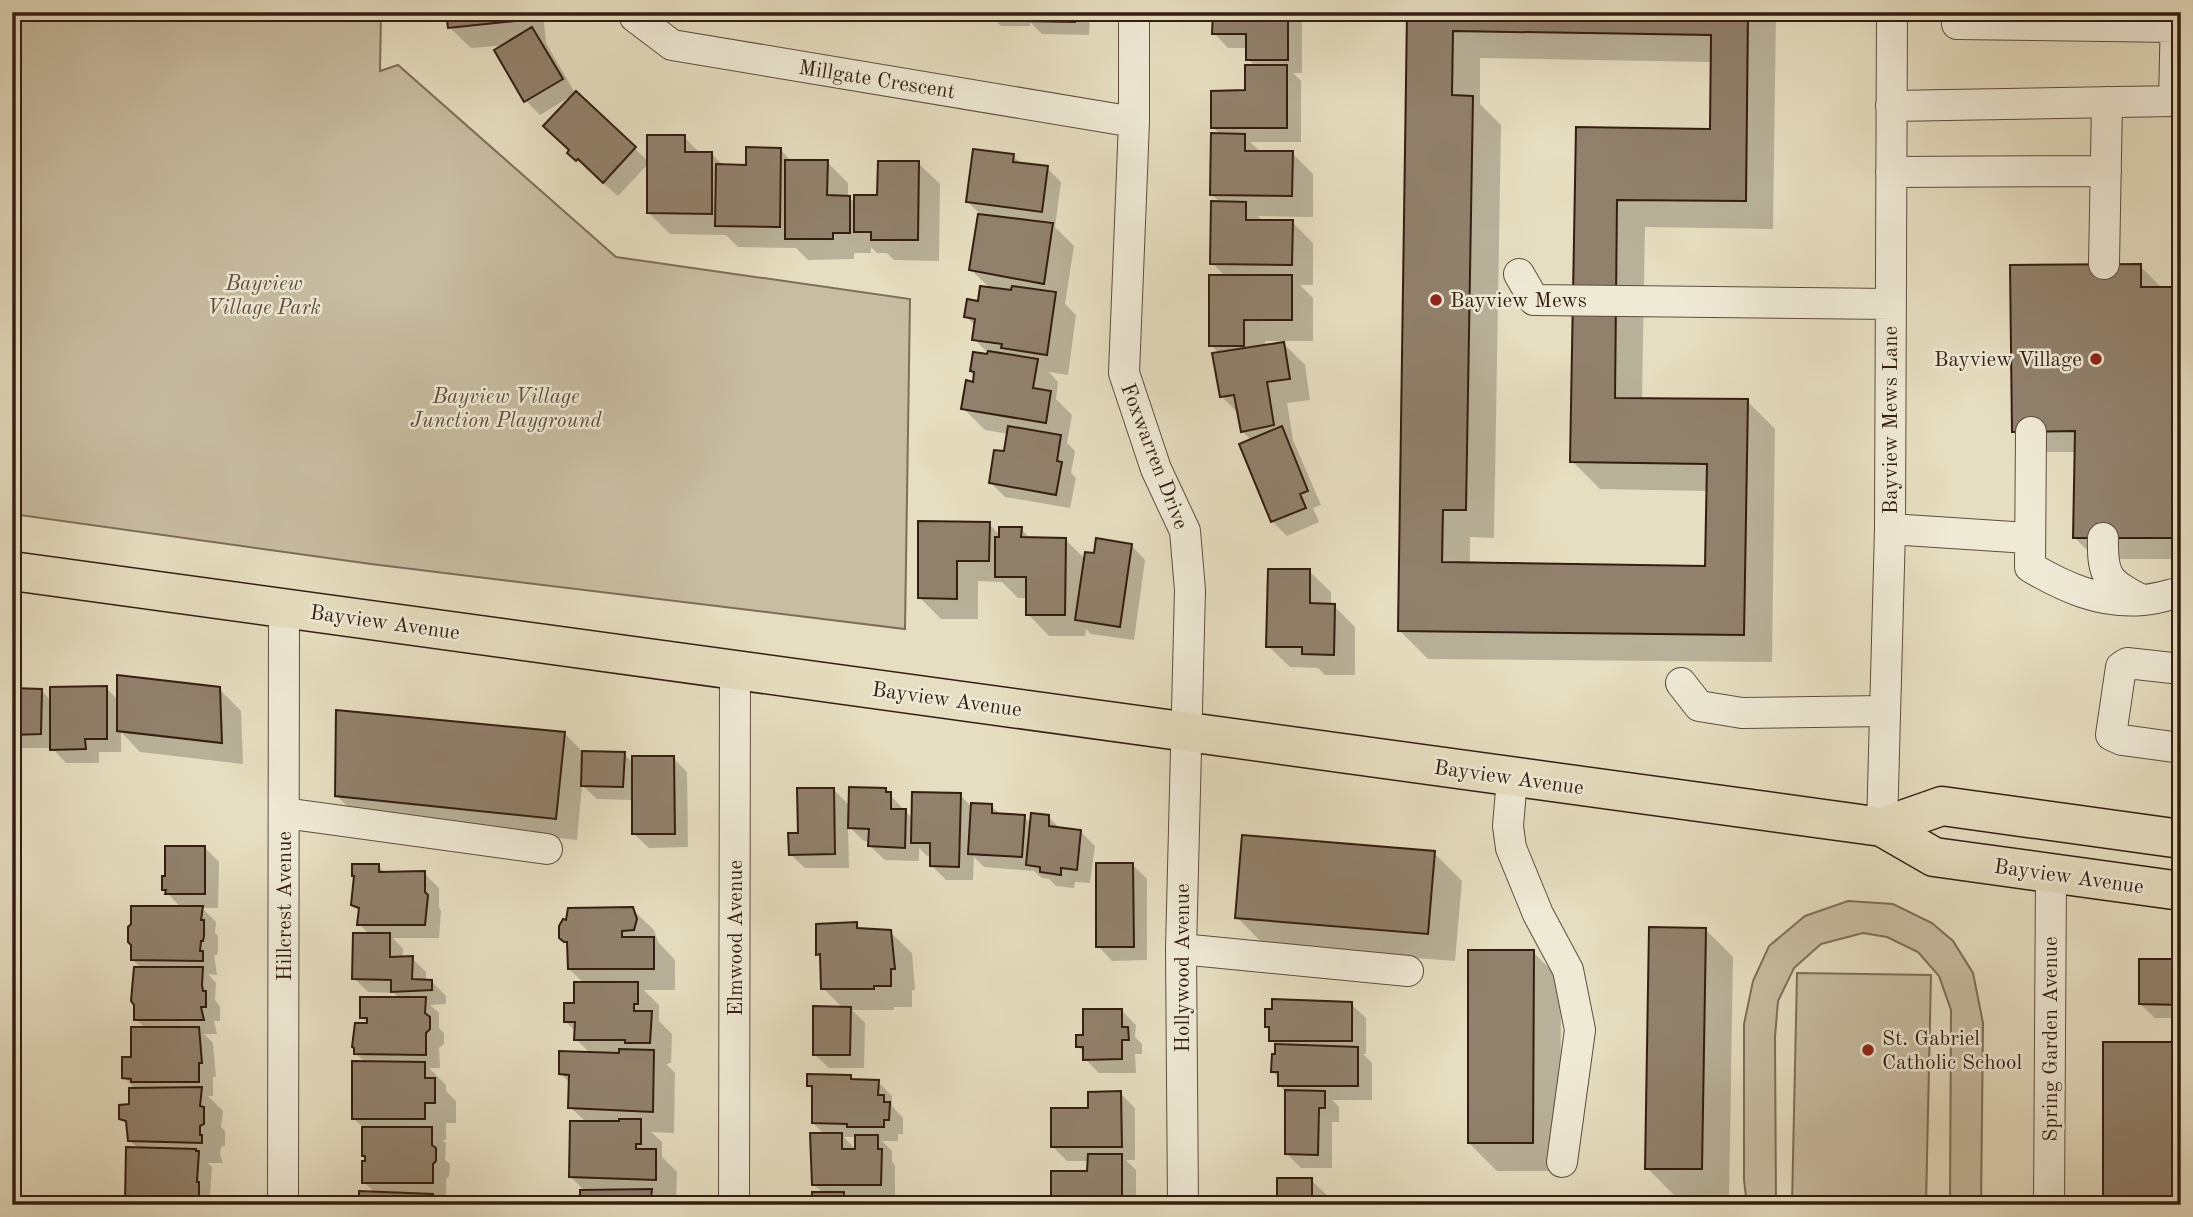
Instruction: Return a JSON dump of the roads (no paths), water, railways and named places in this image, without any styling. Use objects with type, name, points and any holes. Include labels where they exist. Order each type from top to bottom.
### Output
[{"type":"main road","name":"Bayview Avenue","points":[[12,571],[1882,827],[1934,858],[2181,891]]},
{"type":"main road","name":"Bayview Avenue","points":[[1882,827],[1942,806],[2181,839]]},
{"type":"main road","points":[[2051,873],[2056,863],[2070,855],[2141,863],[2181,855]]},
{"type":"street","name":"Millgate Crescent","points":[[634,12],[635,17],[672,45],[1134,122]]},
{"type":"street","name":"Foxwarren Drive","points":[[1134,12],[1134,122],[1124,373],[1156,469],[1185,531],[1190,590],[1186,732]]},
{"type":"street","name":"Bayview Mews Lane","points":[[1882,827],[1890,529],[1892,12]]},
{"type":"street","points":[[1891,106],[2174,101],[2176,20],[1957,24],[1957,12]]},
{"type":"street","points":[[2104,264],[2107,102]]},
{"type":"street","points":[[1891,172],[2106,171]]},
{"type":"street","points":[[1519,274],[1534,300],[1891,304]]},
{"type":"street","points":[[2031,432],[2028,538],[2030,567],[2062,586],[2102,599],[2142,600],[2181,592]]},
{"type":"street","points":[[1890,529],[2028,538]]},
{"type":"street","points":[[2103,538],[2102,559],[2105,571],[2116,587],[2142,600]]},
{"type":"street","name":"Hillcrest Avenue","points":[[283,1205],[284,608]]},
{"type":"street","points":[[2181,669],[2127,663],[2121,667],[2111,735],[2122,740],[2181,748]]},
{"type":"street","name":"Elmwood Avenue","points":[[734,1205],[735,670]]},
{"type":"street","points":[[1681,683],[1699,706],[1742,713],[1885,711]]},
{"type":"street","name":"Hollywood Avenue","points":[[1183,1205],[1181,949],[1186,732]]},
{"type":"street","points":[[1512,778],[1508,826],[1511,848],[1538,914],[1568,970],[1580,1030],[1562,1161]]},
{"type":"street","points":[[284,813],[547,849]]},
{"type":"street","name":"Spring Garden Avenue","points":[[2049,1205],[2051,873]]},
{"type":"street","points":[[1181,949],[1408,971]]},
{"type":"place","name":"Bayview Mews","points":[[1436,300]]},
{"type":"place","name":"Bayview Village","points":[[2096,359]]},
{"type":"place","name":"St. Gabriel Catholic School","points":[[1868,1050]]},
{"type":"park label","name":"Bayview Village Park","points":[[264,295]]},
{"type":"park label","name":"Bayview Village Junction Playground","points":[[506,408]]}]
